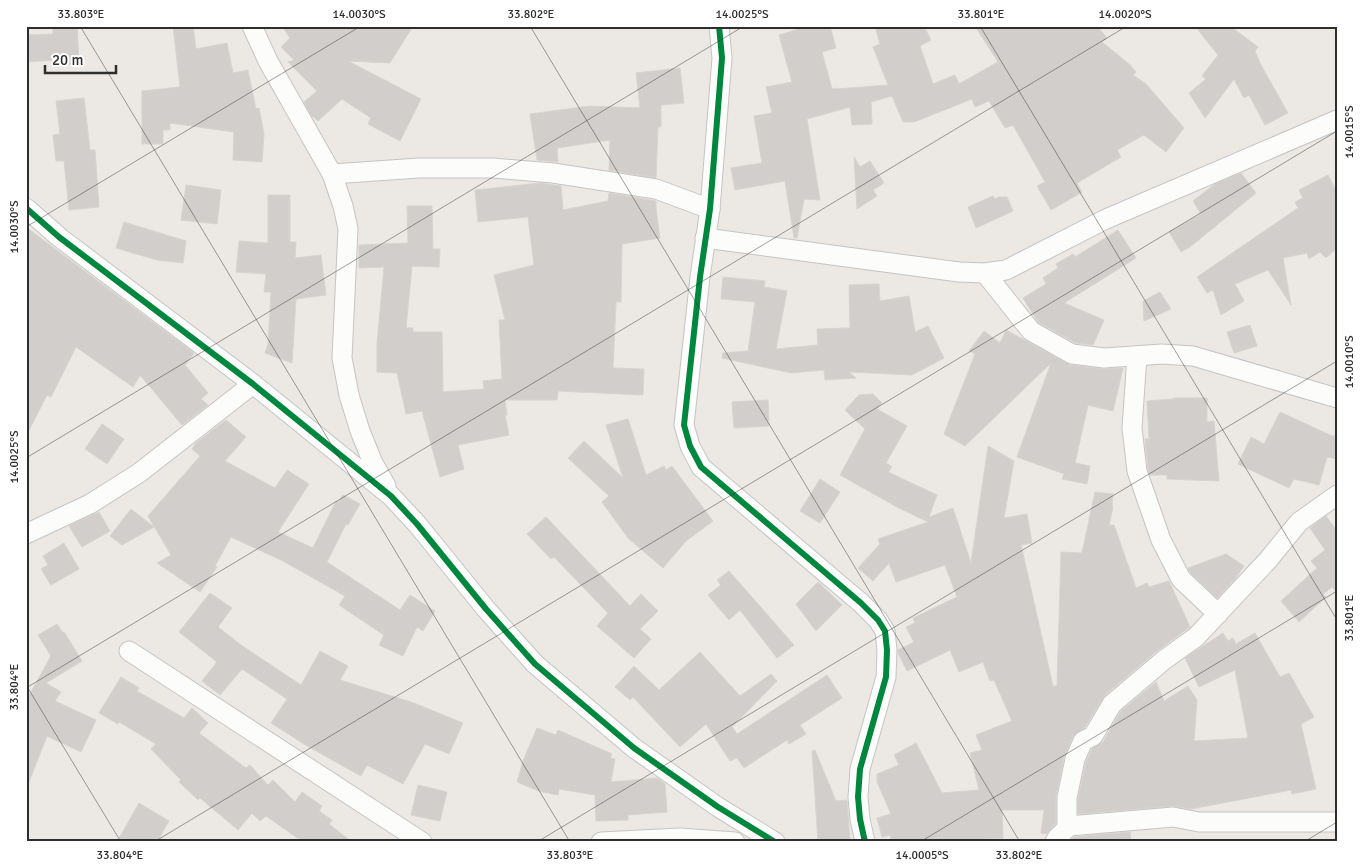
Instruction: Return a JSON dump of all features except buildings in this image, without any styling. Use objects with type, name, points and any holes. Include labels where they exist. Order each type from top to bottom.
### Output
[{"type":"street","points":[[252,26],[268,61],[332,174],[343,206],[348,229],[342,358],[349,395],[360,432],[373,463],[391,496]]},
{"type":"street","points":[[719,26],[722,58],[710,209],[685,403],[684,425],[690,446],[702,467],[862,603],[878,620],[885,632],[887,650],[886,677],[860,769],[858,797],[860,819],[866,842]]},
{"type":"street","points":[[705,238],[959,272],[985,273],[1006,270],[1106,219],[1337,120]]},
{"type":"street","points":[[332,174],[419,168],[493,168],[553,173],[656,189],[710,209]]},
{"type":"street","points":[[26,208],[59,237],[253,384],[391,496],[417,524],[486,609],[535,664],[634,748],[718,807],[775,842]]},
{"type":"street","points":[[985,273],[1031,331],[1072,354],[1104,358],[1162,354],[1193,356],[1337,398]]},
{"type":"street","points":[[1137,356],[1132,428],[1137,471],[1161,540],[1181,580],[1218,614]]},
{"type":"street","points":[[26,534],[90,504],[139,473],[253,384]]},
{"type":"street","points":[[1067,827],[1067,798],[1075,759],[1083,741],[1093,736],[1112,704],[1164,660],[1196,637],[1268,560],[1299,522],[1337,494]]},
{"type":"street","points":[[129,651],[422,842]]},
{"type":"street","points":[[1055,842],[1069,826],[1172,817],[1199,822],[1337,822]]},
{"type":"street","points":[[601,842],[680,838],[734,842]]},
{"type":"cycle path","points":[[719,26],[722,58],[710,209],[700,277],[684,425],[690,446],[701,467],[861,603],[878,620],[885,631],[887,650],[886,677],[860,769],[858,797],[865,842]]},
{"type":"cycle path","points":[[26,208],[59,237],[253,384],[391,496],[417,524],[486,609],[535,664],[634,748],[718,807],[775,842]]}]
